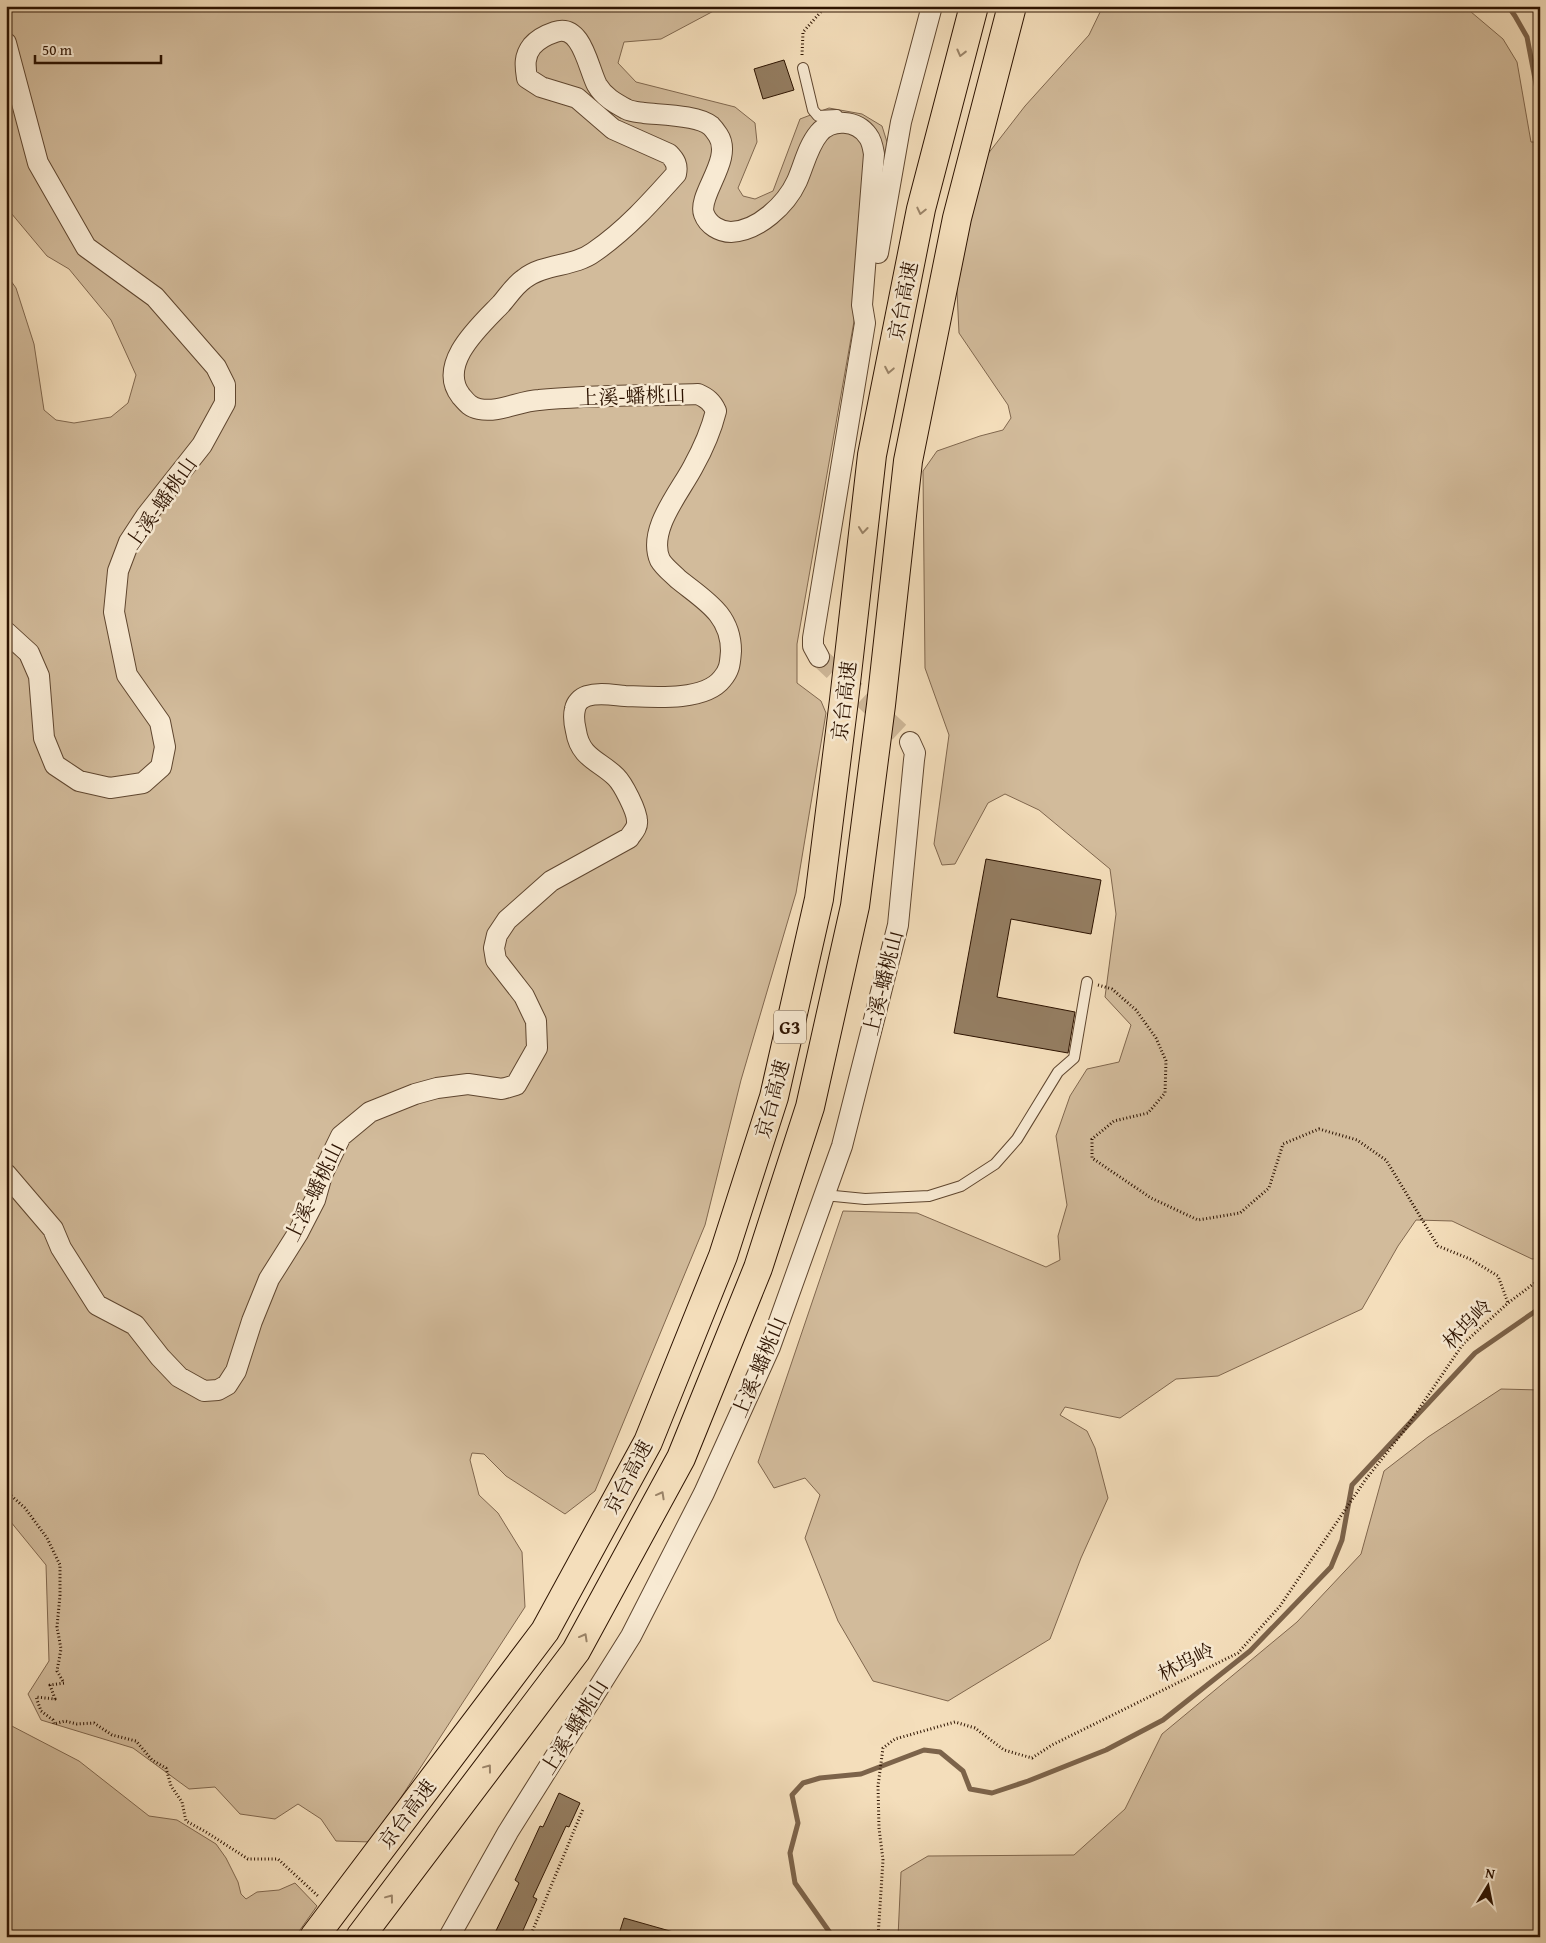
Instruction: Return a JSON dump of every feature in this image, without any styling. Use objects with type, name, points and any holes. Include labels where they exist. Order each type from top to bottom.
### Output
[{"type":"highway","name":"京台高速","points":[[314,1937],[545,1631],[648,1442],[723,1256],[774,1097],[819,899],[872,456],[921,209],[974,6]]},
{"type":"highway","name":"京台高速","points":[[360,1937],[576,1651],[681,1458],[758,1268],[810,1107],[855,906],[880,714],[908,461],[957,218],[1012,6]]},
{"type":"street","points":[[865,323],[901,122],[932,6]]},
{"type":"street","name":"上溪-蟠桃山","points":[[6,1174],[54,1228],[61,1248],[97,1305],[135,1325],[160,1357],[179,1377],[204,1390],[218,1390],[227,1385],[236,1371],[252,1320],[269,1279],[298,1234],[315,1200],[322,1175],[341,1136],[370,1112],[415,1094],[437,1088],[468,1084],[502,1089],[516,1085],[527,1068],[537,1048],[536,1021],[524,996],[496,960],[494,948],[497,935],[507,920],[551,881],[629,838],[638,822],[635,810],[618,778],[588,756],[578,743],[573,716],[576,704],[585,696],[598,694],[654,697],[693,694],[709,689],[721,681],[730,667],[731,643],[727,626],[716,609],[670,572],[660,561],[657,548],[658,533],[666,514],[705,444],[716,412],[712,403],[698,394],[561,398],[536,400],[494,409],[480,409],[468,405],[457,391],[454,375],[457,361],[464,345],[475,330],[524,279],[538,271],[572,263],[593,253],[625,228],[676,174],[677,167],[674,158],[669,154],[613,129],[577,98],[541,88],[527,78],[524,62],[532,46],[546,35],[558,31],[570,33],[580,41],[598,86],[610,100],[629,110],[696,120],[711,126],[720,137],[720,164],[704,203],[703,212],[709,223],[718,229],[729,232],[742,230],[754,227],[766,219],[796,184],[812,143],[827,126],[837,122],[852,124],[863,130],[870,138],[874,154],[862,305],[865,323],[813,638],[813,646],[820,657]]},
{"type":"street","name":"上溪-蟠桃山","points":[[6,43],[38,163],[86,247],[155,297],[216,367],[225,385],[225,403],[202,445],[146,516],[130,542],[118,571],[114,612],[127,675],[160,722],[165,748],[161,767],[143,783],[110,788],[79,781],[55,765],[44,738],[39,676],[28,653],[6,632]]},
{"type":"street","name":"上溪-蟠桃山","points":[[449,1937],[508,1832],[631,1636],[704,1493],[770,1347],[842,1146],[898,925],[914,760],[914,753],[910,742]]},
{"type":"lane","points":[[803,68],[813,110],[818,116],[850,114],[862,118],[873,128],[874,154]]},
{"type":"lane","points":[[824,1195],[865,1199],[929,1196],[961,1186],[995,1164],[1020,1134],[1058,1072],[1074,1058],[1087,982]]},
{"type":"path","points":[[803,68],[801,47],[803,32],[826,6]]},
{"type":"path","points":[[1087,982],[1112,989],[1136,1010],[1156,1038],[1166,1061],[1165,1093],[1148,1113],[1114,1121],[1092,1139],[1092,1158],[1151,1198],[1198,1220],[1240,1213],[1269,1188],[1283,1144],[1319,1129],[1357,1140],[1386,1160],[1438,1246],[1470,1259],[1498,1276],[1508,1303]]},
{"type":"path","name":"林坞岭","points":[[878,1937],[883,1860],[879,1828],[878,1786],[883,1748],[894,1739],[955,1722],[975,1728],[1004,1750],[1032,1758],[1052,1746],[1238,1653],[1280,1606],[1366,1478],[1404,1431],[1463,1344],[1508,1303],[1540,1279]]},
{"type":"path","points":[[6,1491],[26,1508],[47,1538],[60,1565],[57,1627],[61,1649],[57,1672],[64,1683],[50,1685],[55,1699],[36,1697],[41,1711],[53,1720],[54,1724],[66,1721],[77,1724],[94,1723],[112,1734],[136,1741],[152,1760],[166,1768],[170,1786],[182,1802],[186,1821],[248,1859],[278,1859],[322,1900]]},
{"type":"path","points":[[530,1937],[583,1809]]},
{"type":"path","points":[[6,1833],[8,1837],[6,1862]]},
{"type":"shaded area","points":[[6,6],[723,6],[661,39],[624,42],[618,63],[636,82],[735,107],[755,123],[757,142],[738,188],[743,196],[755,199],[773,191],[800,119],[829,108],[862,114],[882,126],[892,158],[856,310],[797,644],[797,683],[821,701],[826,713],[796,893],[741,1080],[705,1225],[595,1491],[565,1514],[506,1476],[484,1454],[472,1453],[470,1460],[479,1495],[498,1513],[522,1552],[525,1607],[372,1842],[336,1841],[321,1819],[298,1804],[275,1819],[240,1814],[215,1787],[189,1789],[133,1748],[41,1720],[28,1694],[49,1661],[46,1565],[6,1516],[6,274],[16,288],[34,344],[44,410],[56,420],[74,423],[111,417],[128,403],[136,375],[111,320],[69,269],[47,256],[6,207]]},
{"type":"shaded area","points":[[1103,6],[1464,6],[1503,39],[1517,62],[1531,142],[1540,142],[1540,1258],[1532,1259],[1452,1221],[1416,1220],[1398,1246],[1362,1309],[1218,1376],[1176,1379],[1120,1418],[1065,1407],[1060,1415],[1087,1431],[1095,1448],[1108,1498],[1081,1558],[1050,1639],[948,1701],[873,1681],[838,1621],[805,1538],[820,1495],[805,1478],[774,1488],[758,1462],[843,1211],[917,1213],[1046,1267],[1060,1260],[1058,1236],[1067,1205],[1056,1136],[1070,1096],[1087,1069],[1119,1062],[1131,1025],[1105,997],[1116,914],[1110,869],[1039,810],[1005,794],[988,803],[955,864],[942,865],[934,844],[949,735],[925,668],[923,471],[937,451],[1003,430],[1011,418],[1008,405],[959,333],[956,270],[984,159],[1025,106],[1089,35]]},
{"type":"shaded area","points":[[1501,1389],[1540,1390],[1540,1937],[898,1937],[901,1872],[928,1856],[1074,1855],[1125,1809],[1162,1734],[1297,1622],[1361,1554],[1384,1471],[1428,1437]]},
{"type":"shaded area","points":[[6,1723],[79,1761],[149,1816],[177,1820],[216,1844],[226,1858],[238,1882],[241,1894],[246,1899],[257,1892],[279,1890],[295,1883],[317,1906],[295,1937],[6,1937]]},
{"type":"building","points":[[784,60],[794,90],[763,99],[754,69]]},
{"type":"building","points":[[986,859],[1101,880],[1091,934],[1011,919],[997,997],[1075,1012],[1068,1053],[954,1033]]},
{"type":"building","points":[[559,1793],[580,1803],[569,1827],[566,1826],[533,1897],[537,1899],[520,1937],[493,1937],[519,1883],[515,1880],[540,1826],[543,1827]]},
{"type":"building","points":[[624,1918],[677,1933],[676,1937],[618,1937]]},
{"type":"waterway","points":[[1508,6],[1527,37],[1540,105]]},
{"type":"waterway","points":[[833,1937],[795,1883],[790,1853],[798,1823],[792,1795],[803,1783],[820,1778],[861,1774],[924,1750],[940,1752],[963,1771],[970,1789],[992,1793],[1106,1750],[1163,1720],[1250,1651],[1331,1567],[1342,1540],[1352,1485],[1475,1353],[1540,1308]]},
{"type":"tunnel","points":[[819,657],[910,742]]}]
